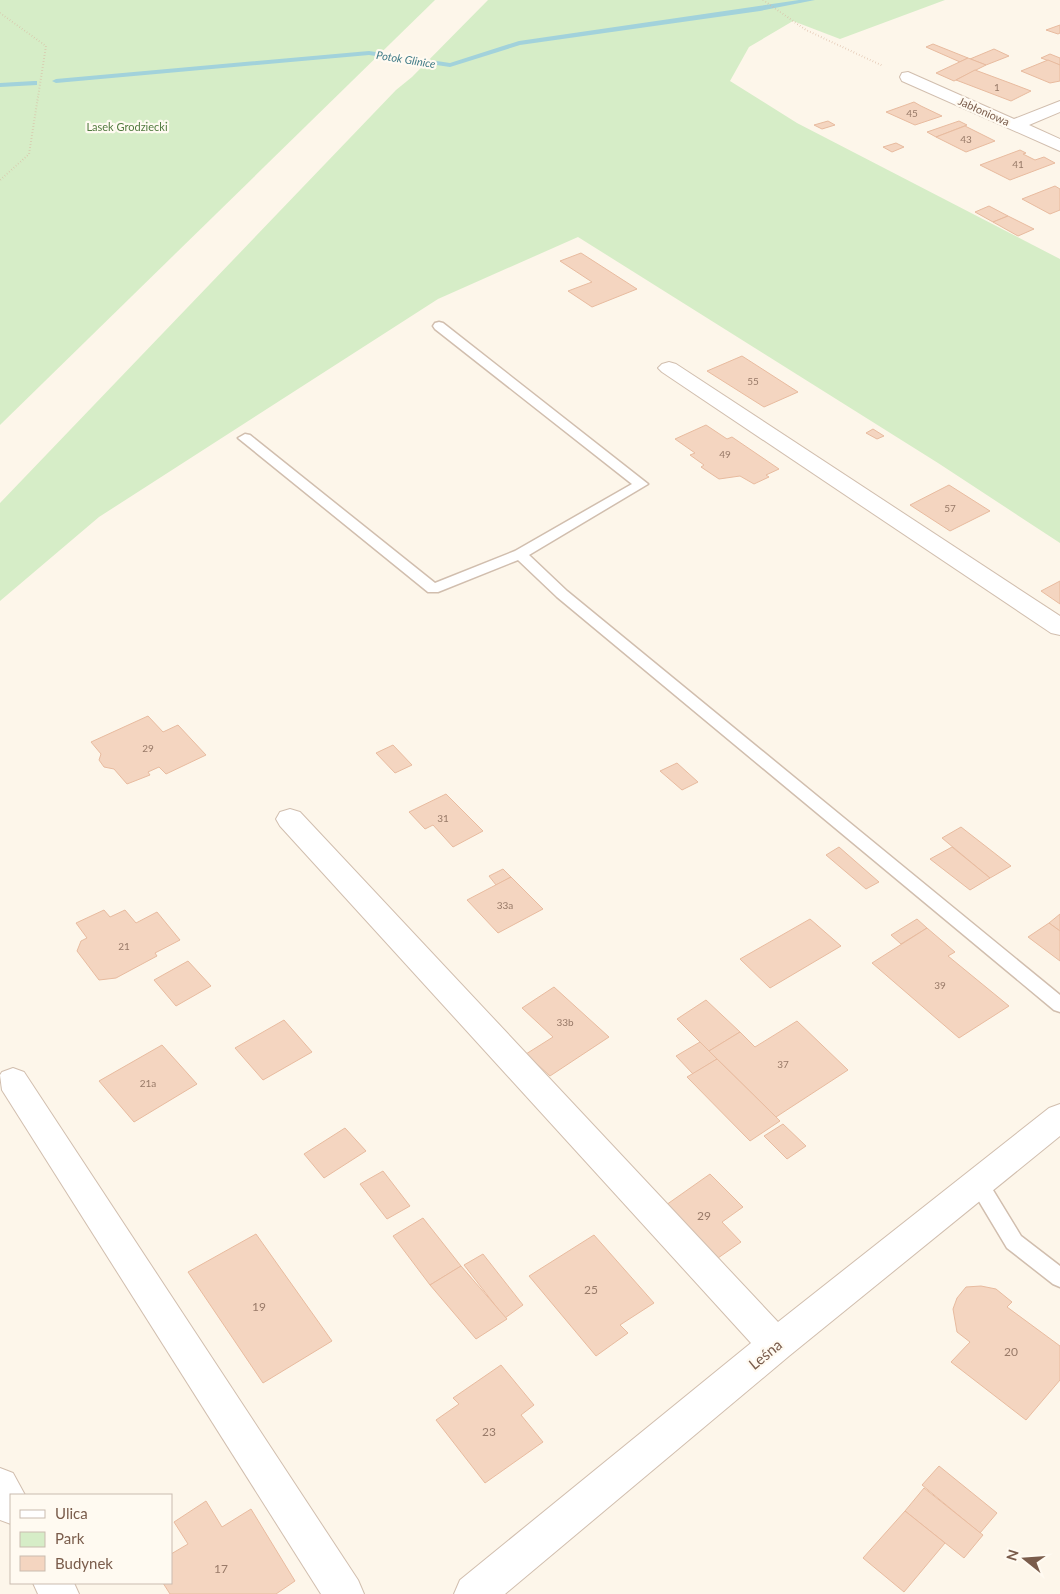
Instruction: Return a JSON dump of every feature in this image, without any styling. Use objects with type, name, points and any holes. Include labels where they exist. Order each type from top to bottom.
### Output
[{"type":"street","name":"Jabłoniowa","points":[[908,77],[1060,146]]},
{"type":"street","points":[[1014,125],[1060,106]]},
{"type":"street","points":[[669,368],[1060,627]]},
{"type":"street","points":[[290,819],[776,1345]]},
{"type":"street","points":[[14,1081],[344,1594]]},
{"type":"street","name":"Leśna","points":[[474,1594],[776,1345],[1060,1118]]},
{"type":"street","points":[[0,1486],[10,1504]]},
{"type":"lane","points":[[245,438],[433,589],[520,554],[641,484],[438,326]]},
{"type":"lane","points":[[520,554],[577,607],[1060,1005]]},
{"type":"lane","points":[[978,1183],[1014,1242],[1060,1278]]},
{"type":"path","points":[[763,0],[806,30],[908,77]]},
{"type":"path","points":[[0,13],[46,46],[29,154],[0,180]]},
{"type":"green space","name":"Lasek Grodziecki","points":[[0,0],[435,0],[0,425]]},
{"type":"green space","points":[[488,0],[945,0],[840,39],[793,21],[749,47],[730,81],[797,123],[1060,259],[1060,543],[938,463],[578,237],[438,299],[99,517],[0,601],[0,503],[396,90],[412,77]]},
{"type":"building","points":[[1060,25],[1060,33],[1058,34],[1046,30]]},
{"type":"building","points":[[933,44],[968,58],[960,62],[926,47]]},
{"type":"building","points":[[994,49],[1009,56],[986,65],[970,59]]},
{"type":"building","points":[[1050,54],[1060,58],[1060,65],[1041,58]]},
{"type":"building","points":[[968,58],[986,65],[954,81],[936,73]]},
{"type":"building","points":[[1048,60],[1060,65],[1060,81],[1050,83],[1021,71]]},
{"type":"building","points":[[975,70],[1031,91],[1011,101],[956,80]]},
{"type":"building","points":[[914,102],[942,116],[915,125],[886,112]]},
{"type":"building","points":[[828,121],[835,125],[822,129],[814,125]]},
{"type":"building","points":[[959,121],[967,125],[936,137],[927,132]]},
{"type":"building","points":[[965,126],[995,141],[966,152],[936,137]]},
{"type":"building","points":[[896,143],[904,147],[892,152],[883,147]]},
{"type":"building","points":[[1020,150],[1026,153],[1023,154],[1035,160],[1044,157],[1055,163],[1010,180],[980,165]]},
{"type":"building","points":[[1055,186],[1060,189],[1060,210],[1050,214],[1022,199]]},
{"type":"building","points":[[989,206],[1008,216],[993,222],[975,212]]},
{"type":"building","points":[[1008,216],[1034,229],[1018,236],[993,222]]},
{"type":"building","points":[[581,253],[637,289],[592,307],[568,291],[592,282],[560,261]]},
{"type":"building","points":[[742,356],[798,392],[764,407],[707,371]]},
{"type":"building","points":[[706,425],[727,439],[732,437],[779,469],[766,475],[769,477],[754,484],[740,476],[719,479],[701,467],[704,465],[690,455],[695,453],[675,439]]},
{"type":"building","points":[[873,429],[884,436],[877,439],[866,433]]},
{"type":"building","points":[[949,485],[990,511],[950,531],[910,505]]},
{"type":"building","points":[[1060,581],[1060,604],[1041,591]]},
{"type":"building","points":[[148,716],[163,732],[178,725],[206,755],[166,774],[159,767],[148,772],[150,775],[127,784],[114,769],[104,767],[99,760],[101,754],[91,742]]},
{"type":"building","points":[[393,745],[412,765],[395,773],[376,753]]},
{"type":"building","points":[[677,763],[698,782],[682,790],[660,771]]},
{"type":"building","points":[[446,794],[483,831],[453,847],[433,825],[425,829],[409,812]]},
{"type":"building","points":[[961,827],[1011,866],[990,878],[942,838]]},
{"type":"building","points":[[839,847],[879,882],[866,889],[826,855]]},
{"type":"building","points":[[952,847],[990,878],[970,890],[930,859]]},
{"type":"building","points":[[503,869],[511,877],[496,885],[489,876]]},
{"type":"building","points":[[511,877],[543,909],[498,933],[467,900]]},
{"type":"building","points":[[104,910],[110,917],[125,910],[136,923],[157,912],[180,940],[155,953],[157,956],[116,978],[99,980],[77,951],[81,941],[87,938],[76,923]]},
{"type":"building","points":[[1060,914],[1060,931],[1049,923]]},
{"type":"building","points":[[810,919],[841,946],[770,988],[740,959]]},
{"type":"building","points":[[917,919],[927,928],[901,944],[891,935]]},
{"type":"building","points":[[1049,923],[1060,931],[1060,961],[1028,937]]},
{"type":"building","points":[[927,928],[955,952],[948,956],[1009,1006],[959,1038],[872,963]]},
{"type":"building","points":[[188,961],[211,986],[176,1006],[154,980]]},
{"type":"building","points":[[554,987],[609,1037],[550,1076],[526,1054],[553,1037],[522,1008]]},
{"type":"building","points":[[706,1000],[740,1032],[709,1051],[677,1019]]},
{"type":"building","points":[[284,1020],[312,1052],[263,1080],[235,1048]]},
{"type":"building","points":[[797,1021],[848,1070],[776,1117],[709,1051],[740,1032],[755,1047]]},
{"type":"building","points":[[700,1042],[717,1059],[693,1074],[676,1056]]},
{"type":"building","points":[[162,1045],[197,1084],[134,1122],[99,1081]]},
{"type":"building","points":[[717,1059],[780,1121],[750,1141],[687,1077]]},
{"type":"building","points":[[783,1124],[806,1146],[787,1159],[764,1136]]},
{"type":"building","points":[[345,1128],[366,1151],[324,1178],[304,1154]]},
{"type":"building","points":[[383,1171],[410,1206],[387,1219],[360,1184]]},
{"type":"building","points":[[710,1174],[743,1207],[722,1222],[741,1242],[718,1258],[666,1205]]},
{"type":"building","points":[[423,1218],[461,1266],[430,1285],[393,1236]]},
{"type":"building","points":[[256,1234],[332,1341],[263,1383],[188,1272]]},
{"type":"building","points":[[594,1235],[654,1303],[620,1325],[628,1333],[596,1356],[529,1276]]},
{"type":"building","points":[[483,1254],[523,1305],[505,1318],[464,1265]]},
{"type":"building","points":[[461,1266],[507,1319],[476,1339],[430,1285]]},
{"type":"building","points":[[981,1286],[996,1289],[1012,1302],[1007,1307],[1060,1346],[1060,1380],[1026,1420],[951,1362],[970,1342],[957,1332],[953,1309],[957,1298],[966,1287]]},
{"type":"building","points":[[501,1365],[534,1405],[521,1415],[543,1442],[485,1483],[436,1420],[459,1404],[453,1398]]},
{"type":"building","points":[[939,1466],[997,1513],[980,1533],[922,1485]]},
{"type":"building","points":[[924,1488],[983,1535],[964,1558],[905,1511]]},
{"type":"building","points":[[206,1501],[222,1527],[251,1509],[295,1581],[276,1594],[170,1594],[164,1584],[172,1584],[172,1553],[188,1544],[174,1522]]},
{"type":"building","points":[[905,1511],[945,1543],[904,1592],[863,1558]]},
{"type":"waterway","name":"Potok Glinice","points":[[56,81],[369,53],[450,65],[519,43],[811,0]]},
{"type":"waterway","name":"Potok Glinice","points":[[0,85],[34,83]]}]
